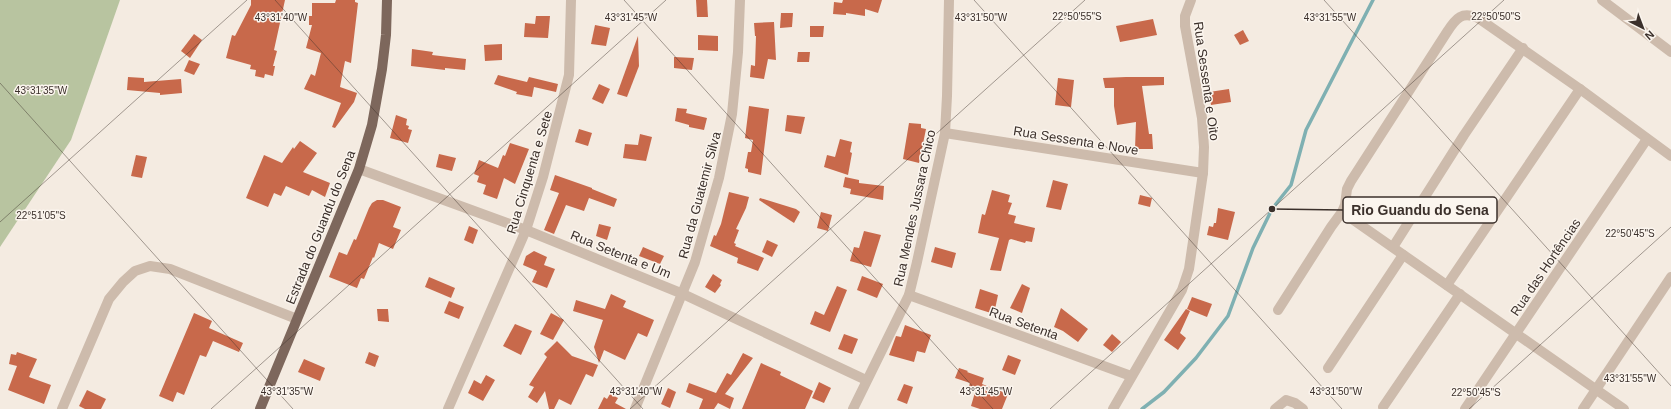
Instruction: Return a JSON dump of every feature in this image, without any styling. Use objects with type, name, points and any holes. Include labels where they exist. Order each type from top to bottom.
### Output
[{"type":"main road","name":"Estrada do Guandu do Sena","points":[[260,409],[359,169],[372,125],[382,69],[386,35],[387,0]]},
{"type":"street","name":"Rua Cinquenta e Sete","points":[[448,409],[526,230],[544,177],[569,75],[572,0]]},
{"type":"street","name":"Rua da Guatemir Silva","points":[[634,409],[695,262],[719,178],[729,134],[736,82],[740,0]]},
{"type":"street","name":"Rua Mendes Jussara Chico","points":[[853,409],[909,295],[918,262],[945,133],[949,0]]},
{"type":"street","name":"Rua Sessenta e Oito","points":[[1113,409],[1182,290],[1189,269],[1203,173],[1202,118],[1185,26],[1185,16],[1191,0]]},
{"type":"street","points":[[1602,0],[1671,52]]},
{"type":"street","points":[[1278,310],[1342,212],[1345,206],[1347,189],[1351,181],[1397,107],[1454,21],[1460,17],[1470,14],[1478,18],[1523,48],[1671,156]]},
{"type":"street","points":[[1393,247],[1464,135],[1523,48]]},
{"type":"street","points":[[1447,285],[1580,89]]},
{"type":"street","name":"Rua Sessenta e Nove","points":[[945,133],[1203,173]]},
{"type":"street","name":"Rua das Hortências","points":[[1465,409],[1647,139]]},
{"type":"street","name":"Rua Setenta e Um","points":[[359,169],[526,230],[683,294],[866,380]]},
{"type":"street","points":[[1342,212],[1624,409]]},
{"type":"street","points":[[1328,368],[1403,255]]},
{"type":"street","points":[[62,409],[109,299],[123,282],[135,272],[150,266],[170,269],[297,319]]},
{"type":"street","points":[[1583,409],[1671,277]]},
{"type":"street","points":[[1383,407],[1460,294]]},
{"type":"street","name":"Rua Setenta","points":[[909,295],[1131,376]]},
{"type":"street","points":[[1274,409],[1286,400],[1296,403],[1303,409]]},
{"type":"green space","points":[[0,0],[120,0],[71,140],[0,247]]},
{"type":"building","points":[[251,0],[285,0],[274,50],[277,51],[273,66],[275,66],[273,76],[265,74],[264,78],[255,76],[256,70],[250,69],[251,65],[226,58],[232,35],[235,36],[251,5]]},
{"type":"building","points":[[336,0],[355,0],[355,2],[358,3],[351,63],[345,61],[340,87],[357,93],[354,102],[335,128],[332,127],[341,103],[304,89],[311,74],[315,76],[321,53],[306,48],[312,25],[309,25],[309,16],[312,16],[312,3],[335,3]]},
{"type":"building","points":[[696,0],[707,0],[708,17],[697,17]]},
{"type":"building","points":[[843,0],[882,0],[878,13],[865,9],[865,16],[846,13],[846,15],[833,14],[834,2],[842,3]]},
{"type":"building","points":[[781,13],[793,13],[792,27],[780,28]]},
{"type":"building","points":[[536,16],[550,16],[548,38],[524,37],[525,23],[535,24]]},
{"type":"building","points":[[1153,19],[1157,35],[1120,42],[1116,26]]},
{"type":"building","points":[[774,22],[776,60],[768,59],[764,79],[750,77],[751,65],[755,66],[756,36],[754,23]]},
{"type":"building","points":[[595,25],[610,28],[606,46],[591,44]]},
{"type":"building","points":[[810,26],[824,26],[823,37],[810,37]]},
{"type":"building","points":[[1243,30],[1249,41],[1240,45],[1234,35]]},
{"type":"building","points":[[194,34],[202,40],[190,58],[181,51]]},
{"type":"building","points":[[698,35],[718,36],[718,51],[698,50]]},
{"type":"building","points":[[638,36],[639,66],[627,97],[617,94]]},
{"type":"building","points":[[502,44],[502,60],[485,61],[484,45]]},
{"type":"building","points":[[412,49],[433,52],[432,55],[466,59],[465,70],[445,68],[445,70],[411,66]]},
{"type":"building","points":[[798,52],[810,52],[809,62],[797,62]]},
{"type":"building","points":[[674,57],[694,58],[692,70],[674,68]]},
{"type":"building","points":[[189,60],[200,64],[194,75],[184,71]]},
{"type":"building","points":[[498,75],[527,82],[529,77],[558,84],[556,92],[534,87],[532,97],[516,94],[517,92],[494,84]]},
{"type":"building","points":[[128,77],[144,78],[144,82],[181,79],[182,93],[160,95],[160,93],[127,90]]},
{"type":"building","points":[[1164,77],[1164,85],[1142,86],[1149,134],[1152,134],[1153,149],[1135,149],[1136,122],[1117,125],[1114,106],[1114,88],[1105,88],[1103,78]]},
{"type":"building","points":[[1058,78],[1074,80],[1071,107],[1055,105]]},
{"type":"building","points":[[599,84],[610,89],[603,104],[592,99]]},
{"type":"building","points":[[1229,89],[1231,102],[1211,105],[1209,92]]},
{"type":"building","points":[[749,106],[769,109],[761,175],[748,172],[748,169],[745,168],[748,152],[751,152],[753,140],[745,138]]},
{"type":"building","points":[[677,108],[687,109],[686,113],[707,118],[704,130],[689,127],[689,125],[675,121]]},
{"type":"building","points":[[396,115],[407,119],[406,125],[409,126],[408,129],[412,130],[408,143],[390,138]]},
{"type":"building","points":[[787,115],[805,117],[801,134],[785,131]]},
{"type":"building","points":[[909,123],[921,124],[921,128],[926,129],[919,163],[903,159]]},
{"type":"building","points":[[579,129],[592,133],[588,146],[575,142]]},
{"type":"building","points":[[640,134],[652,137],[646,161],[623,158],[625,144],[638,145]]},
{"type":"building","points":[[840,139],[852,142],[850,152],[852,153],[848,175],[824,167],[827,155],[835,157]]},
{"type":"building","points":[[300,141],[317,153],[303,172],[330,183],[325,197],[312,190],[309,196],[286,186],[281,196],[274,193],[268,207],[246,198],[264,155],[282,163],[293,147],[294,149]]},
{"type":"building","points":[[510,143],[529,149],[515,184],[504,178],[497,199],[483,194],[486,185],[477,182],[479,176],[474,174],[479,160],[498,168]]},
{"type":"building","points":[[439,154],[456,158],[452,171],[436,167]]},
{"type":"building","points":[[136,155],[147,157],[142,178],[131,176]]},
{"type":"building","points":[[555,175],[592,188],[617,199],[614,207],[589,198],[584,211],[566,205],[554,234],[544,230],[559,193],[550,190]]},
{"type":"building","points":[[845,177],[859,180],[859,183],[884,186],[883,200],[850,194],[851,189],[843,187]]},
{"type":"building","points":[[1053,180],[1068,184],[1061,210],[1046,207]]},
{"type":"building","points":[[992,190],[1010,195],[1008,202],[1012,203],[1008,214],[1016,216],[1014,223],[1035,228],[1032,242],[1026,241],[1025,243],[1011,239],[1009,240],[1001,271],[990,270],[999,238],[978,233],[982,214],[985,215]]},
{"type":"building","points":[[729,192],[749,197],[746,208],[736,229],[739,230],[734,243],[736,244],[735,246],[764,258],[758,271],[737,263],[738,258],[710,246],[714,235],[716,236],[721,224]]},
{"type":"building","points":[[1140,195],[1152,198],[1150,207],[1138,204]]},
{"type":"building","points":[[760,198],[796,209],[800,212],[794,223],[759,200]]},
{"type":"building","points":[[377,200],[383,200],[401,207],[393,227],[401,230],[393,249],[379,243],[364,279],[361,278],[357,288],[329,277],[339,252],[347,255],[354,239],[356,240],[369,208],[372,203]]},
{"type":"building","points":[[1218,208],[1235,212],[1228,240],[1207,235],[1209,226],[1213,227],[1214,223],[1216,223]]},
{"type":"building","points":[[821,212],[832,215],[828,231],[817,228]]},
{"type":"building","points":[[599,224],[611,227],[607,240],[596,236]]},
{"type":"building","points":[[469,226],[478,230],[473,244],[464,240]]},
{"type":"building","points":[[864,231],[881,235],[871,267],[850,261],[854,247],[859,248]]},
{"type":"building","points":[[767,240],[778,245],[772,257],[762,252]]},
{"type":"building","points":[[643,247],[664,256],[660,264],[639,256]]},
{"type":"building","points":[[935,247],[956,253],[952,268],[931,262]]},
{"type":"building","points":[[534,251],[547,257],[544,265],[555,269],[547,288],[532,282],[537,271],[523,265],[526,256]]},
{"type":"building","points":[[713,274],[722,280],[721,285],[715,293],[705,287]]},
{"type":"building","points":[[862,276],[883,284],[877,298],[857,290]]},
{"type":"building","points":[[429,277],[455,288],[451,298],[425,287]]},
{"type":"building","points":[[1022,284],[1030,288],[1022,313],[1010,308]]},
{"type":"building","points":[[837,286],[847,290],[830,332],[810,324],[815,311],[824,315]]},
{"type":"building","points":[[980,289],[998,295],[994,314],[975,308]]},
{"type":"building","points":[[611,294],[626,301],[623,307],[654,320],[647,337],[638,333],[625,360],[604,350],[599,363],[594,347],[603,320],[573,311],[576,300],[605,309]]},
{"type":"building","points":[[1192,297],[1212,304],[1207,317],[1187,309]]},
{"type":"building","points":[[449,301],[464,307],[459,319],[444,313]]},
{"type":"building","points":[[1061,308],[1088,329],[1078,342],[1063,331],[1054,327]]},
{"type":"building","points":[[377,309],[388,309],[389,322],[378,321]]},
{"type":"building","points":[[1186,309],[1190,311],[1180,333],[1186,338],[1178,350],[1164,340]]},
{"type":"building","points":[[194,313],[212,321],[209,328],[243,343],[239,352],[213,341],[206,357],[200,355],[184,395],[177,392],[173,402],[159,396]]},
{"type":"building","points":[[551,313],[564,320],[553,340],[540,334]]},
{"type":"building","points":[[515,324],[532,331],[521,355],[503,346]]},
{"type":"building","points":[[905,325],[931,335],[925,353],[917,351],[914,362],[889,355],[896,336],[901,337]]},
{"type":"building","points":[[844,334],[858,339],[852,354],[838,349]]},
{"type":"building","points":[[1112,334],[1121,342],[1112,352],[1103,345]]},
{"type":"building","points":[[557,341],[572,356],[598,365],[593,377],[586,374],[571,405],[559,399],[554,409],[549,409],[545,391],[537,403],[528,397],[534,387],[529,385],[547,357],[544,354]]},
{"type":"building","points":[[17,352],[37,359],[29,377],[51,385],[44,404],[8,390],[17,366],[9,364],[11,354],[16,355]]},
{"type":"building","points":[[369,352],[379,356],[375,367],[365,363]]},
{"type":"building","points":[[743,353],[753,358],[725,394],[734,398],[730,409],[718,403],[714,409],[699,409],[703,399],[686,392],[689,383],[716,393],[727,373],[731,375]]},
{"type":"building","points":[[1008,355],[1021,360],[1015,375],[1002,370]]},
{"type":"building","points":[[304,359],[325,368],[320,381],[298,372]]},
{"type":"building","points":[[761,363],[781,372],[780,375],[813,391],[805,409],[742,409]]},
{"type":"building","points":[[959,368],[984,378],[982,384],[1008,394],[1002,409],[980,409],[971,406],[976,389],[969,386],[970,383],[955,378]]},
{"type":"building","points":[[486,375],[495,380],[483,401],[468,393],[474,380],[481,384]]},
{"type":"building","points":[[819,382],[831,388],[824,403],[812,398]]},
{"type":"building","points":[[904,384],[913,387],[907,404],[897,400]]},
{"type":"building","points":[[668,388],[676,392],[670,408],[661,404]]},
{"type":"building","points":[[87,390],[106,399],[101,409],[85,409],[79,406]]},
{"type":"building","points":[[610,394],[618,398],[615,403],[626,409],[598,409],[604,397],[607,399]]},
{"type":"waterway","points":[[1142,409],[1164,392],[1196,358],[1228,316],[1253,248],[1272,209],[1291,185],[1306,130],[1373,0]]},
{"type":"place","name":"Rio Guandu do Sena","points":[[1272,209]]}]
